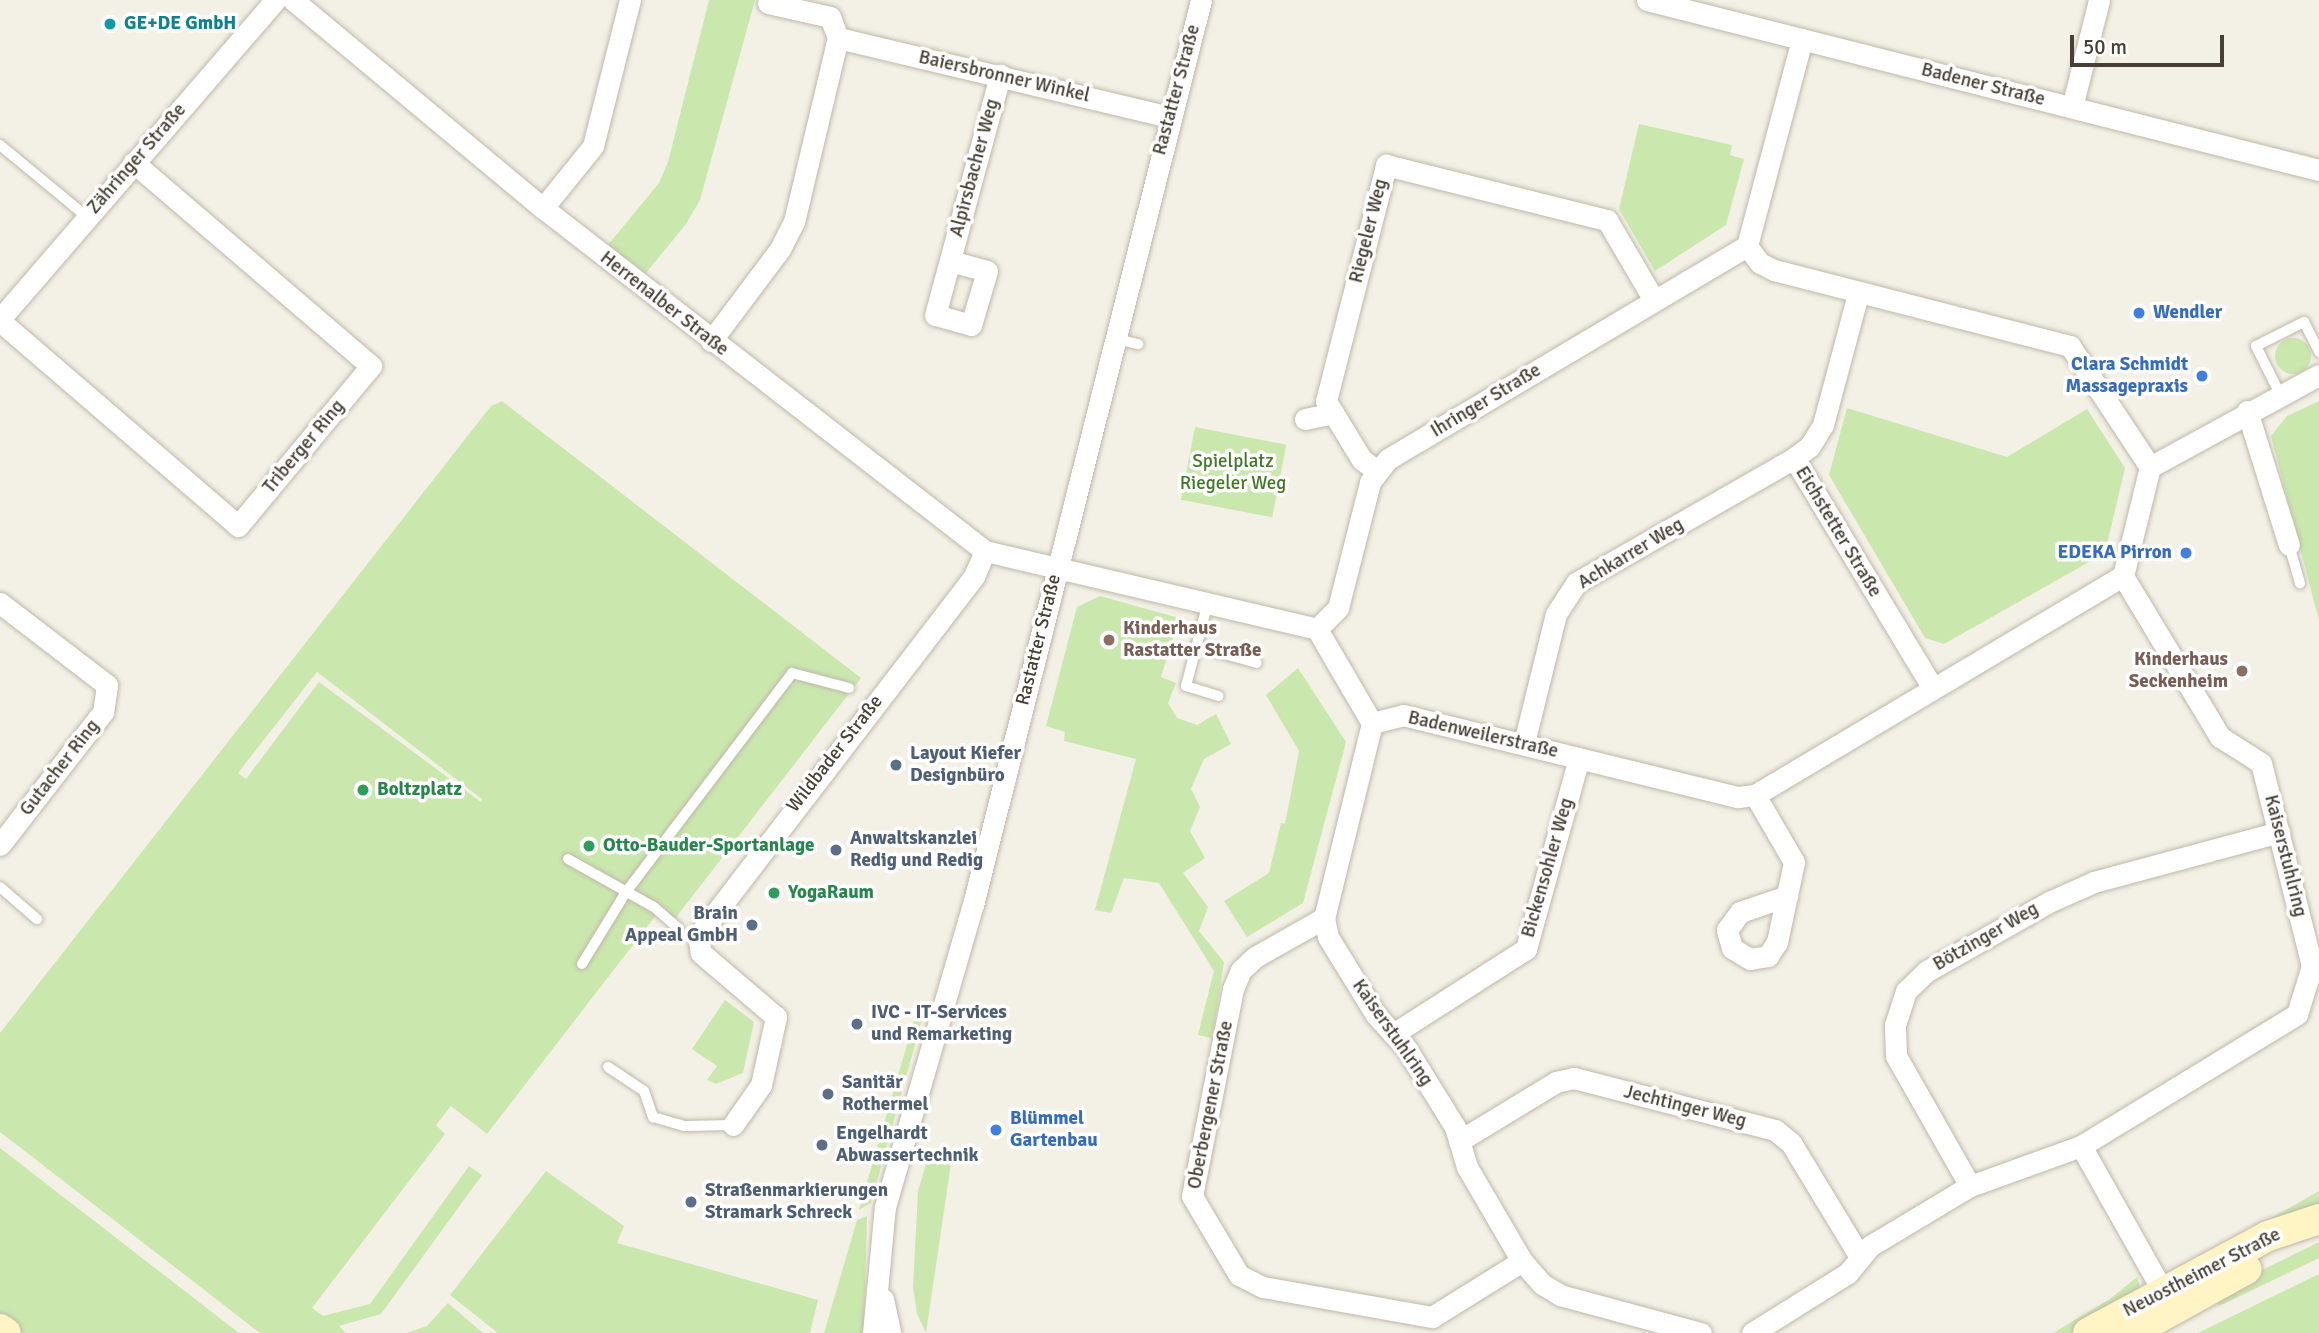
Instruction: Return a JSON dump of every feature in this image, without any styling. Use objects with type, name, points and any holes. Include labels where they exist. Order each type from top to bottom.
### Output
[{"type":"main road","name":"Neuostheimer Straße","points":[[2131,1333],[2167,1299],[2268,1236],[2319,1219]]},
{"type":"main road","name":"Neuostheimer Straße","points":[[2088,1333],[2319,1234]]},
{"type":"main road","points":[[0,1329],[6,1333]]},
{"type":"street","name":"Zähringer Straße","points":[[0,320],[133,162],[275,0]]},
{"type":"street","name":"Herrenalber Straße","points":[[293,0],[542,208],[985,551],[1058,565]]},
{"type":"street","points":[[542,208],[593,146],[630,0]]},
{"type":"street","name":"Rastatter Straße","points":[[873,1333],[885,1207],[973,905],[1116,339],[1169,117],[1201,0]]},
{"type":"street","name":"Badener Straße","points":[[1647,0],[2319,170]]},
{"type":"street","points":[[2072,107],[2099,0]]},
{"type":"street","points":[[711,341],[780,248],[794,222],[838,38],[830,18],[768,3]]},
{"type":"street","name":"Baiersbronner Winkel","points":[[838,38],[1169,117]]},
{"type":"street","points":[[1802,39],[1747,246],[1760,263],[1774,271],[1858,294],[2070,346],[2150,467]]},
{"type":"street","name":"Alpirsbacher Weg","points":[[950,261],[1000,75]]},
{"type":"street","name":"Triberger Ring","points":[[0,320],[238,526],[247,516],[371,366],[133,162]]},
{"type":"street","name":"Riegeler Weg","points":[[1376,470],[1362,460],[1326,401],[1386,165],[1607,220],[1654,300]]},
{"type":"street","name":"Ihringer Straße","points":[[1376,470],[1747,246]]},
{"type":"street","name":"Eichstetter Straße","points":[[1858,294],[1823,425],[1809,447],[1794,458],[1933,688]]},
{"type":"street","points":[[1787,896],[1794,862],[1755,795],[2123,576],[2150,467],[2247,411],[2319,375]]},
{"type":"street","points":[[2247,411],[2289,545]]},
{"type":"street","points":[[1305,419],[1333,413]]},
{"type":"street","name":"Achkarrer Weg","points":[[1524,743],[1556,614],[1576,583],[1794,458]]},
{"type":"street","points":[[1317,629],[1338,608],[1376,470]]},
{"type":"street","name":"Wildbader Straße","points":[[733,1125],[761,1085],[776,1017],[701,953],[698,936],[974,576],[985,551]]},
{"type":"street","points":[[1058,565],[1317,629],[1372,723],[1324,918]]},
{"type":"street","name":"Kaiserstuhlring","points":[[1752,1333],[1848,1273],[1870,1246],[1970,1186],[2081,1146],[2297,1014],[2312,966],[2261,763],[2220,737],[2123,576]]},
{"type":"street","name":"Gutacher Ring","points":[[0,603],[112,678],[103,712],[0,845]]},
{"type":"street","name":"Badenweilerstraße","points":[[1372,723],[1403,715],[1738,797],[1755,795]]},
{"type":"street","name":"Bickensohler Weg","points":[[1393,1034],[1526,948],[1579,758]]},
{"type":"street","name":"Bötzinger Weg","points":[[1970,1186],[1896,1056],[1895,1026],[1906,991],[1927,971],[2049,902],[2094,882],[2279,832]]},
{"type":"street","name":"Kaiserstuhlring","points":[[1324,918],[1328,936],[1376,1015],[1393,1034],[1455,1127],[1467,1167],[1522,1261],[1542,1284],[1560,1295],[1701,1333]]},
{"type":"street","name":"Oberbergener Straße","points":[[1324,918],[1255,957],[1241,970],[1233,989],[1192,1196],[1239,1275],[1263,1287],[1432,1317],[1522,1261]]},
{"type":"street","name":"Jechtinger Weg","points":[[1459,1141],[1556,1082],[1574,1078],[1775,1130],[1791,1143],[1860,1257]]},
{"type":"street","points":[[2081,1146],[2167,1299]]},
{"type":"street","name":"Rastatter Straße","points":[[880,1280],[890,1333]]},
{"type":"lane","points":[[0,145],[86,217]]},
{"type":"lane","points":[[2280,394],[2256,346],[2304,322],[2319,352]]},
{"type":"lane","points":[[1116,339],[1138,344]]},
{"type":"lane","points":[[2289,545],[2300,583]]},
{"type":"lane","points":[[1208,602],[1186,686],[1219,696]]},
{"type":"lane","points":[[1196,646],[1256,663]]},
{"type":"lane","points":[[582,964],[626,892],[792,673],[849,688]]},
{"type":"lane","points":[[568,859],[671,919],[678,929]]},
{"type":"lane","points":[[0,887],[37,919]]},
{"type":"lane","points":[[608,1068],[644,1091],[653,1117],[685,1126],[733,1125]]},
{"type":"green space","points":[[709,0],[755,0],[700,200],[686,224],[646,273],[608,245],[659,183],[668,162]]},
{"type":"green space","points":[[1639,124],[1732,145],[1730,155],[1744,159],[1726,225],[1655,271],[1619,209]]},
{"type":"green space","points":[[2293,338],[2306,343],[2311,356],[2306,369],[2293,374],[2280,369],[2275,356],[2280,343]]},
{"type":"green space","name":"Otto-Bauder-Sportanlage","points":[[502,401],[861,678],[674,920],[660,910],[487,1134],[451,1106],[436,1125],[445,1134],[312,1308],[323,1316],[370,1304],[469,1166],[482,1175],[381,1314],[339,1326],[346,1333],[260,1333],[0,1132],[0,1033],[491,406]],"holes":[[[317,672],[482,799],[481,802],[319,682],[246,779],[238,773]]]},
{"type":"green space","points":[[2319,401],[2319,621],[2271,436],[2287,416]]},
{"type":"green space","points":[[1847,408],[2007,457],[2087,409],[2125,468],[2105,553],[1944,644],[1925,638],[1829,475]]},
{"type":"green space","name":"Spielplatz Riegeler Weg","points":[[1195,427],[1286,445],[1272,517],[1181,500]]},
{"type":"green space","points":[[1100,596],[1179,618],[1161,677],[1176,683],[1168,703],[1177,718],[1197,725],[1216,714],[1231,744],[1204,759],[1191,789],[1200,807],[1190,831],[1205,858],[1183,873],[1208,907],[1199,931],[1224,962],[1212,1038],[1198,1035],[1214,971],[1159,883],[1124,878],[1111,913],[1095,910],[1136,759],[1064,741],[1065,732],[1046,726],[1077,607]]},
{"type":"green space","points":[[1298,668],[1346,742],[1303,903],[1247,937],[1224,901],[1269,873],[1281,823],[1285,824],[1299,751],[1266,695]]},
{"type":"green space","points":[[725,1000],[754,1022],[743,1073],[716,1084],[707,1080],[717,1066],[692,1049]]},
{"type":"green space","points":[[919,1003],[926,1005],[871,1203],[859,1210]]},
{"type":"green space","points":[[0,1148],[239,1333],[19,1333],[0,1321]]},
{"type":"green space","points":[[929,1154],[952,1157],[926,1333],[917,1314],[913,1287],[918,1191]]},
{"type":"green space","points":[[546,1171],[624,1226],[617,1243],[818,1300],[810,1333],[498,1333],[450,1295]]},
{"type":"green space","points":[[2319,1191],[2319,1210],[2194,1262]]},
{"type":"green space","points":[[867,1216],[864,1333],[824,1333],[857,1220]]},
{"type":"green space","points":[[2319,1242],[2319,1258],[2219,1306],[2211,1295]]},
{"type":"green space","points":[[2319,1274],[2319,1333],[2198,1333],[2202,1331]]},
{"type":"green space","points":[[2137,1277],[2140,1288],[2132,1297],[2073,1333],[2053,1333],[2110,1299]]},
{"type":"green space","points":[[448,1303],[483,1333],[407,1333],[427,1326]]},
{"type":"place","name":"GE+DE GmbH","points":[[110,24]]},
{"type":"place","name":"Wendler","points":[[2139,313]]},
{"type":"place","name":"Clara Schmidt Massagepraxis","points":[[2202,376]]},
{"type":"place","name":"EDEKA Pirron","points":[[2186,553]]},
{"type":"place","name":"Kinderhaus Rastatter Straße","points":[[1109,640]]},
{"type":"place","name":"Kinderhaus Seckenheim","points":[[2242,671]]},
{"type":"place","name":"Layout Kiefer Designbüro","points":[[896,765]]},
{"type":"place","name":"Boltzplatz","points":[[363,790]]},
{"type":"place","name":"Otto-Bauder-Sportanlage","points":[[589,846]]},
{"type":"place","name":"Anwaltskanzlei Redig und Redig","points":[[836,850]]},
{"type":"place","name":"YogaRaum","points":[[774,893]]},
{"type":"place","name":"Brain Appeal GmbH","points":[[752,925]]},
{"type":"place","name":"IVC - IT-Services und Remarketing","points":[[857,1024]]},
{"type":"place","name":"Sanitär Rothermel","points":[[828,1094]]},
{"type":"place","name":"Blümmel Gartenbau","points":[[996,1130]]},
{"type":"place","name":"Engelhardt Abwassertechnik","points":[[822,1145]]},
{"type":"place","name":"Straßenmarkierungen Stramark Schreck","points":[[691,1202]]}]
